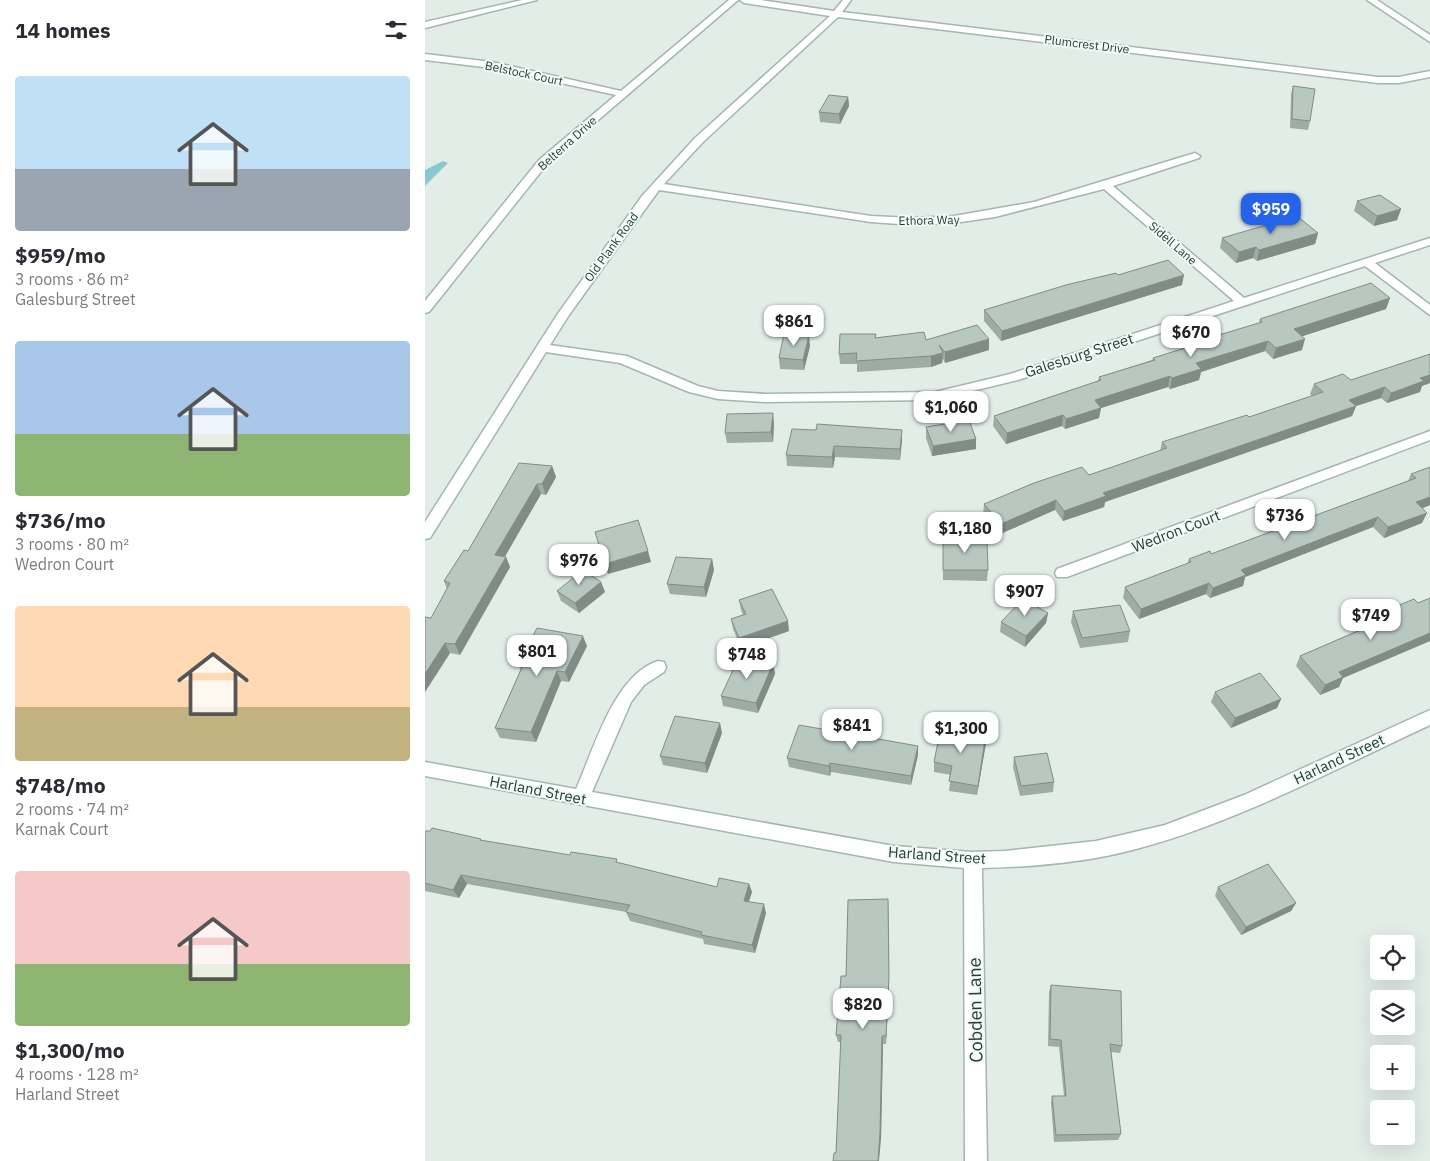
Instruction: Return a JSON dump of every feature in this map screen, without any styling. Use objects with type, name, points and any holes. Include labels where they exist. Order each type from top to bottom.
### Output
[{"type":"street","points":[[425,25],[533,0]]},
{"type":"street","name":"Belterra Drive","points":[[425,309],[543,162],[733,0]]},
{"type":"street","name":"Plumcrest Drive","points":[[744,0],[836,14],[1378,80],[1399,80],[1430,74]]},
{"type":"street","name":"Old Plank Road","points":[[425,534],[598,264],[656,186],[699,140],[836,14],[847,0]]},
{"type":"street","points":[[1371,0],[1430,39]]},
{"type":"street","name":"Belstock Court","points":[[425,57],[492,65],[623,94]]},
{"type":"street","name":"Ethora Way","points":[[656,186],[871,219],[923,222],[958,221],[993,215],[1105,184],[1195,156]]},
{"type":"street","name":"Sidell Lane","points":[[1105,184],[1242,302]]},
{"type":"street","name":"Galesburg Street","points":[[543,348],[623,359],[694,389],[718,395],[776,398],[935,396],[967,390],[1014,377],[1430,241]]},
{"type":"street","points":[[1367,262],[1430,311]]},
{"type":"street","name":"Wedron Court","points":[[1062,574],[1430,435]]},
{"type":"street","points":[[581,798],[624,698],[638,680],[658,667]]},
{"type":"street","name":"Harland Street","points":[[425,769],[894,854],[971,860],[1005,859],[1096,849],[1166,833],[1250,800],[1430,717]]},
{"type":"street","name":"Cobden Lane","points":[[971,860],[974,882],[976,1161]]},
{"type":"water","points":[[443,161],[448,163],[425,186],[425,170]]},
{"type":"building","points":[[1293,86],[1315,89],[1310,121],[1292,119]]},
{"type":"building","points":[[829,95],[848,97],[839,114],[819,112]]},
{"type":"building","points":[[1380,195],[1401,209],[1377,216],[1357,201]]},
{"type":"building","points":[[1297,216],[1318,233],[1259,250],[1256,247],[1239,252],[1222,238]]},
{"type":"building","points":[[1168,260],[1184,275],[1002,331],[984,310],[1066,285],[1116,273],[1118,275]]},
{"type":"building","points":[[1371,283],[1390,298],[1294,329],[1305,339],[1276,348],[1268,341],[1196,363],[1201,369],[1172,378],[1170,376],[1095,400],[1101,408],[1066,419],[1063,415],[1007,433],[994,416],[1101,380],[1099,377],[1155,360],[1153,358],[1201,343],[1199,341],[1262,322],[1260,319]]},
{"type":"building","points":[[977,325],[989,339],[945,352],[939,345],[943,353],[931,356],[856,361],[857,353],[839,354],[840,334],[876,334],[875,338],[924,332],[926,340]]},
{"type":"building","points":[[784,334],[809,335],[803,360],[779,358]]},
{"type":"building","points":[[1430,354],[1430,375],[1420,378],[1424,381],[1391,393],[1385,387],[1349,400],[1356,406],[1103,493],[1106,496],[1064,511],[1056,500],[1001,524],[984,504],[1034,483],[1082,467],[1089,475],[1167,448],[1162,442],[1247,415],[1249,417],[1323,392],[1314,384],[1343,374],[1351,380]]},
{"type":"building","points":[[773,413],[771,432],[725,433],[727,414]]},
{"type":"building","points":[[969,420],[976,439],[933,446],[926,427]]},
{"type":"building","points":[[817,424],[902,430],[900,449],[834,446],[832,457],[786,455],[792,429],[816,430]]},
{"type":"building","points":[[519,463],[552,466],[542,484],[537,484],[495,555],[506,557],[455,644],[445,643],[425,674],[425,617],[431,618],[450,583],[444,581],[464,550],[468,551]]},
{"type":"building","points":[[1430,467],[1430,497],[1416,502],[1427,513],[1388,527],[1378,517],[1241,570],[1246,575],[1213,588],[1209,583],[1141,609],[1125,587],[1191,562],[1189,559],[1210,551],[1211,554],[1416,478],[1411,474]]},
{"type":"building","points":[[638,520],[648,551],[605,564],[595,532]]},
{"type":"building","points":[[943,538],[987,539],[988,570],[943,570]]},
{"type":"building","points":[[676,557],[712,559],[704,587],[667,584]]},
{"type":"building","points":[[583,570],[601,582],[575,603],[557,591]]},
{"type":"building","points":[[772,589],[788,621],[739,638],[731,619],[746,614],[739,600]]},
{"type":"building","points":[[1430,598],[1430,633],[1339,672],[1343,677],[1325,685],[1300,656],[1386,619],[1380,613],[1414,599],[1418,603]]},
{"type":"building","points":[[1023,599],[1048,613],[1026,636],[1001,622]]},
{"type":"building","points":[[1120,605],[1130,631],[1082,638],[1073,611]]},
{"type":"building","points":[[537,628],[583,636],[565,672],[557,671],[531,732],[495,728],[523,665],[518,664]]},
{"type":"building","points":[[739,657],[773,664],[756,703],[721,696]]},
{"type":"building","points":[[1260,673],[1281,699],[1235,718],[1215,692]]},
{"type":"building","points":[[675,716],[720,723],[705,763],[660,756]]},
{"type":"building","points":[[799,725],[918,746],[911,776],[830,763],[829,766],[787,758]]},
{"type":"building","points":[[941,727],[986,733],[978,786],[949,781],[952,766],[934,762]]},
{"type":"building","points":[[1047,753],[1054,782],[1021,786],[1014,757]]},
{"type":"building","points":[[432,828],[480,840],[570,855],[571,852],[617,859],[616,862],[717,887],[719,878],[749,884],[744,901],[764,904],[752,945],[701,935],[702,932],[626,912],[630,905],[461,875],[453,890],[425,883],[425,831],[430,831]]},
{"type":"building","points":[[1268,864],[1296,903],[1246,927],[1218,887]]},
{"type":"building","points":[[888,899],[889,977],[886,1036],[882,1036],[878,1161],[833,1161],[834,1153],[836,1153],[841,1035],[836,1035],[841,976],[846,976],[848,900]]},
{"type":"building","points":[[1051,985],[1121,991],[1122,1046],[1110,1044],[1121,1134],[1056,1135],[1052,1096],[1066,1096],[1061,1040],[1050,1039]]}]
